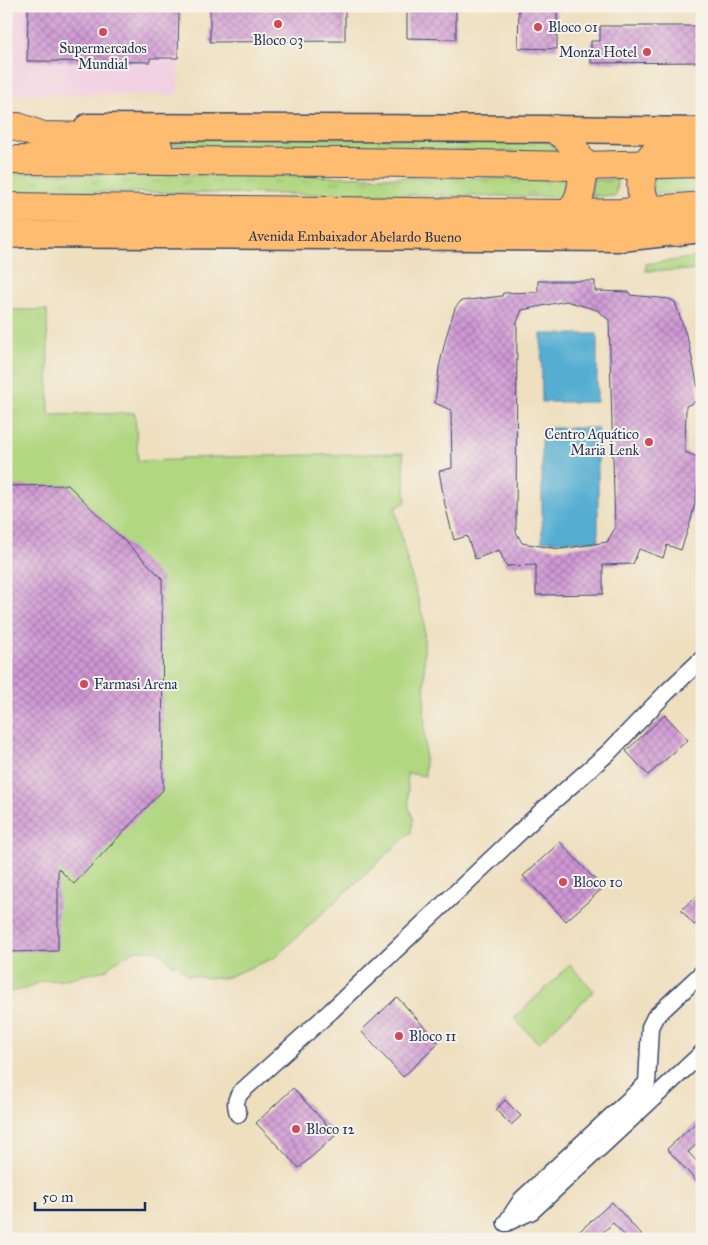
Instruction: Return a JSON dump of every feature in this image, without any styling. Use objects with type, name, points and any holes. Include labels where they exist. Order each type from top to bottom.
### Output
[{"type":"highway","points":[[12,127],[43,136],[96,137],[173,150],[287,152],[348,162]]},
{"type":"highway","points":[[432,236],[447,229],[458,227],[540,228],[557,223],[569,214],[582,192],[582,166],[566,138],[554,129]]},
{"type":"highway","points":[[689,230],[650,210],[643,199],[641,191],[642,174],[645,165],[654,152],[664,145],[675,141],[702,140]]},
{"type":"highway","points":[[6,160],[348,162],[582,166],[702,163]]},
{"type":"highway","name":"Avenida Embaixador Abelardo Bueno","points":[[6,206],[569,214],[621,213],[702,206]]},
{"type":"main road","points":[[12,127],[702,131]]},
{"type":"main road","name":"Avenida Embaixador Abelardo Bueno","points":[[8,233],[621,238],[689,230]]},
{"type":"street","points":[[238,1114],[236,1100],[241,1092],[331,1011],[542,811],[609,752],[702,659]]},
{"type":"street","points":[[699,981],[655,1018],[650,1027],[653,1088],[532,1211],[506,1223],[522,1199],[653,1088],[702,1053]]},
{"type":"shaded area","points":[[6,6],[179,6],[178,95],[6,94]]},
{"type":"green space","points":[[120,136],[540,140],[551,143],[562,153],[173,145]]},
{"type":"green space","points":[[6,173],[564,179],[570,181],[565,197],[6,191]]},
{"type":"green space","points":[[702,177],[702,190],[652,194],[654,178]]},
{"type":"green space","points":[[617,179],[616,196],[591,196],[593,180]]},
{"type":"green space","points":[[702,258],[702,270],[646,271],[646,264]]},
{"type":"green space","points":[[6,310],[47,310],[49,415],[135,413],[138,461],[180,460],[180,458],[403,453],[406,502],[395,508],[424,621],[425,776],[407,773],[409,809],[413,818],[411,832],[274,958],[225,978],[206,978],[188,975],[177,963],[173,965],[158,951],[136,950],[113,963],[106,970],[61,980],[41,981],[25,989],[6,992]]},
{"type":"green space","points":[[570,965],[594,991],[538,1043],[514,1018]]},
{"type":"water","points":[[541,334],[597,334],[597,402],[542,402]]},
{"type":"water","points":[[542,428],[598,428],[598,541],[542,541]]},
{"type":"building","name":"Supermercados Mundial","points":[[28,6],[179,6],[178,58],[150,58],[150,62],[27,61]]},
{"type":"building","name":"Bloco 03","points":[[210,6],[345,6],[345,41],[210,42]]},
{"type":"building","points":[[407,6],[456,6],[456,39],[407,38]]},
{"type":"building","name":"Bloco 01","points":[[519,6],[557,6],[557,49],[518,48]]},
{"type":"building","name":"Monza Hotel","points":[[600,26],[702,26],[702,62],[591,63],[591,41],[600,41]]},
{"type":"building","name":"Centro Aquático Maria Lenk","points":[[538,281],[595,281],[595,291],[629,292],[630,295],[669,299],[675,302],[689,344],[700,400],[686,406],[685,452],[700,458],[696,498],[681,550],[667,545],[663,558],[639,549],[633,564],[603,565],[603,594],[536,595],[536,565],[506,566],[499,550],[475,559],[467,536],[454,540],[445,505],[439,471],[452,468],[451,410],[435,403],[439,368],[455,308],[461,301],[502,296],[503,293],[538,292]],"holes":[[[566,301],[597,310],[609,320],[615,528],[607,542],[560,549],[522,543],[516,532],[517,322],[522,310]]]},
{"type":"building","name":"Farmasi Arena","points":[[68,485],[162,578],[163,790],[74,884],[58,868],[58,951],[6,952],[6,486]]},
{"type":"building","points":[[665,715],[688,740],[648,775],[626,751]]},
{"type":"building","name":"Bloco 10","points":[[560,842],[603,888],[566,921],[523,876]]},
{"type":"building","points":[[702,891],[702,918],[694,925],[681,910]]},
{"type":"building","name":"Bloco 11","points":[[397,997],[439,1043],[403,1077],[361,1031]]},
{"type":"building","name":"Bloco 12","points":[[293,1088],[336,1135],[299,1168],[256,1123]]},
{"type":"building","points":[[505,1100],[521,1116],[511,1125],[496,1110]]},
{"type":"building","points":[[702,1117],[702,1140],[688,1152],[702,1167],[702,1187],[667,1149]]},
{"type":"building","points":[[612,1202],[645,1239],[628,1239],[613,1223],[596,1239],[571,1239]]},
{"type":"place","name":"Bloco 03","points":[[278,24]]},
{"type":"place","name":"Bloco 01","points":[[538,27]]},
{"type":"place","name":"Supermercados Mundial","points":[[103,32]]},
{"type":"place","name":"Monza Hotel","points":[[647,52]]},
{"type":"place","name":"Centro Aquático Maria Lenk","points":[[649,442]]},
{"type":"place","name":"Farmasi Arena","points":[[84,684]]},
{"type":"place","name":"Bloco 10","points":[[563,882]]},
{"type":"place","name":"Bloco 11","points":[[399,1036]]},
{"type":"place","name":"Bloco 12","points":[[296,1129]]}]
